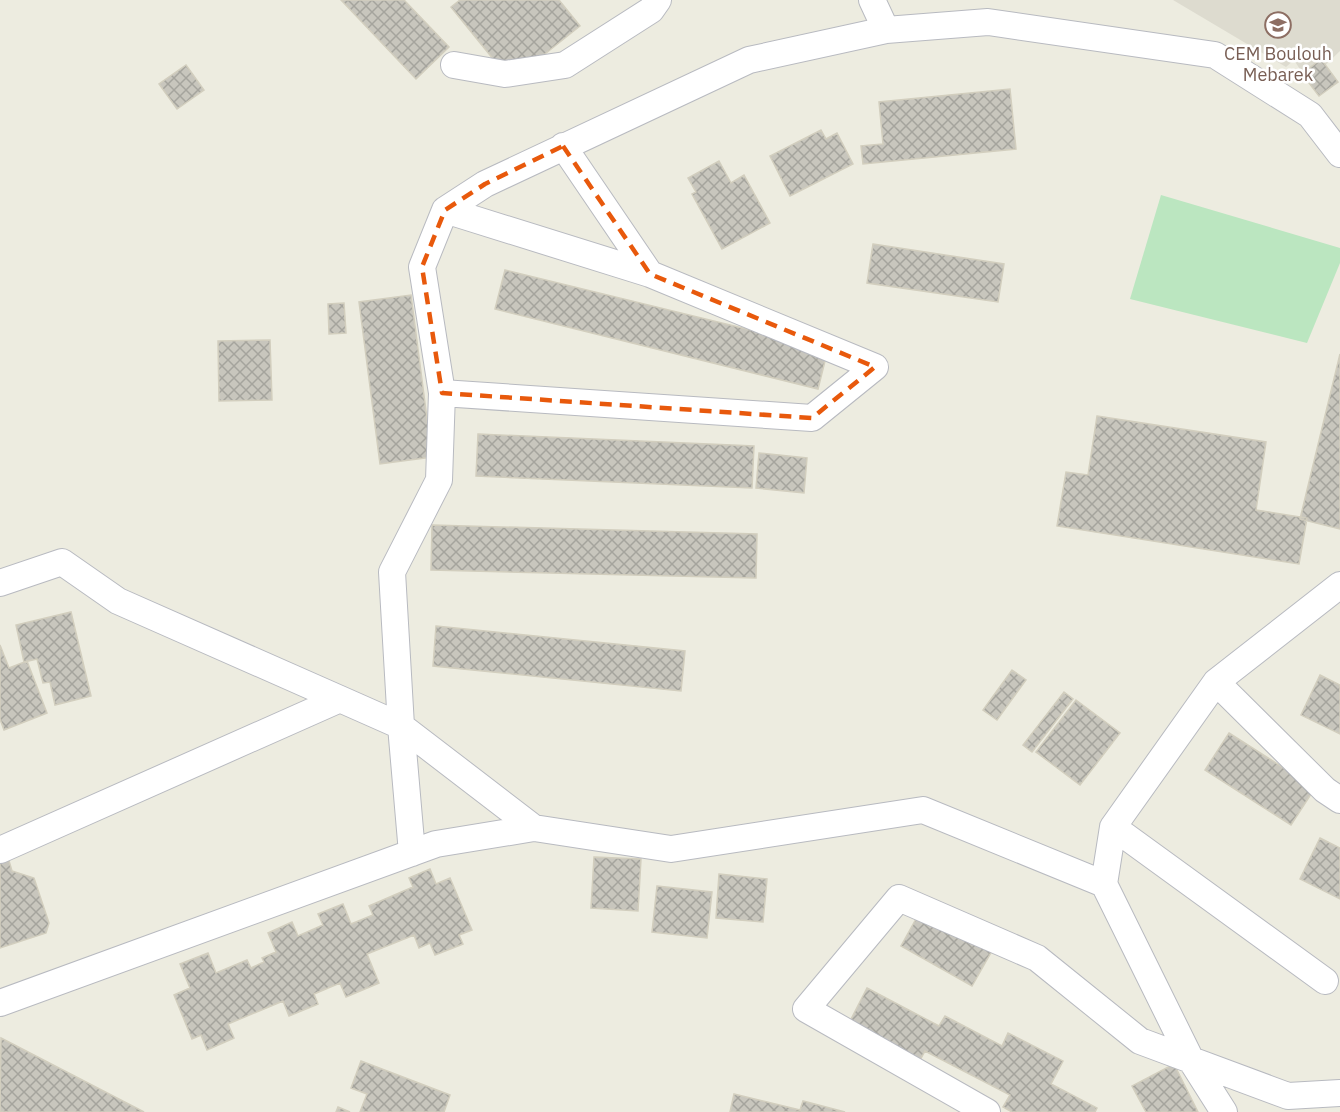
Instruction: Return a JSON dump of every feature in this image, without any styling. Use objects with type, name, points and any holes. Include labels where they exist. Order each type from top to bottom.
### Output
[{"type":"street","points":[[454,65],[506,74],[565,65],[651,10],[658,0]]},
{"type":"street","points":[[872,0],[886,30]]},
{"type":"street","points":[[412,853],[401,726],[392,572],[439,480],[442,393],[422,267],[445,210],[485,184],[749,60],[886,30],[988,22],[1215,54],[1310,115],[1340,154]]},
{"type":"street","points":[[563,146],[650,274]]},
{"type":"street","points":[[442,393],[812,418],[875,367],[650,274],[445,210]]},
{"type":"street","points":[[0,583],[62,562],[118,601],[401,726],[534,828]]},
{"type":"street","points":[[1224,1112],[1191,1060],[1104,884],[1113,827],[1216,682],[1340,585]]},
{"type":"street","points":[[1216,682],[1325,790],[1340,800]]},
{"type":"street","points":[[0,850],[340,699]]},
{"type":"street","points":[[0,1003],[436,844],[534,828],[672,849],[923,810],[1104,884]]},
{"type":"street","points":[[1113,827],[1325,981]]},
{"type":"street","points":[[987,1112],[806,1009],[900,898],[1037,958],[1140,1041],[1288,1096],[1309,1112]]},
{"type":"street","points":[[1288,1096],[1340,1093]]},
{"type":"highlighted area","points":[[563,146],[650,274],[875,367],[812,418],[442,393],[422,267],[445,210],[485,184]]},
{"type":"shaded area","name":"CEM Boulouh Mebarek","points":[[1173,0],[1340,0],[1340,51],[1308,82],[1294,60],[1286,67]]},
{"type":"green space","points":[[1161,195],[1340,248],[1340,263],[1307,343],[1130,299]]},
{"type":"building","points":[[341,0],[404,0],[449,47],[416,79]]},
{"type":"building","points":[[460,0],[559,0],[580,26],[511,81],[451,7]]},
{"type":"building","points":[[1321,59],[1338,82],[1319,96],[1302,74]]},
{"type":"building","points":[[186,65],[204,90],[177,109],[159,84]]},
{"type":"building","points":[[1010,89],[1016,149],[863,164],[861,146],[883,144],[879,102]]},
{"type":"building","points":[[821,130],[826,139],[837,133],[853,164],[790,196],[770,156]]},
{"type":"building","points":[[719,161],[731,183],[744,175],[770,223],[722,249],[692,194],[696,192],[688,178]]},
{"type":"building","points":[[873,244],[1004,264],[998,302],[867,283]]},
{"type":"building","points":[[505,270],[828,349],[818,389],[495,309]]},
{"type":"building","points":[[411,295],[432,457],[380,464],[359,302]]},
{"type":"building","points":[[344,303],[346,333],[329,334],[328,304]]},
{"type":"building","points":[[270,340],[272,400],[219,401],[218,341]]},
{"type":"building","points":[[1340,354],[1340,529],[1300,519]]},
{"type":"building","points":[[1097,416],[1266,442],[1256,510],[1307,518],[1299,564],[1057,526],[1066,472],[1088,475]]},
{"type":"building","points":[[478,434],[754,446],[752,488],[476,476]]},
{"type":"building","points":[[759,453],[807,458],[804,493],[756,488]]},
{"type":"building","points":[[432,525],[757,534],[756,578],[431,570]]},
{"type":"building","points":[[71,612],[91,696],[55,705],[50,682],[43,683],[37,659],[24,662],[16,625]]},
{"type":"building","points":[[436,626],[685,651],[681,691],[433,666]]},
{"type":"building","points":[[0,645],[9,668],[27,661],[47,713],[4,730],[0,719]]},
{"type":"building","points":[[1012,670],[1026,680],[997,720],[983,710]]},
{"type":"building","points":[[1320,675],[1340,685],[1340,734],[1301,715]]},
{"type":"building","points":[[1064,692],[1073,699],[1032,752],[1023,745]]},
{"type":"building","points":[[1076,700],[1120,733],[1080,785],[1036,752]]},
{"type":"building","points":[[1229,733],[1315,788],[1291,825],[1205,770]]},
{"type":"building","points":[[1320,838],[1340,848],[1340,899],[1300,879]]},
{"type":"building","points":[[7,854],[12,871],[34,878],[49,923],[46,933],[0,948],[0,856]]},
{"type":"building","points":[[594,857],[641,859],[638,911],[591,908]]},
{"type":"building","points":[[430,869],[436,884],[450,878],[472,930],[459,935],[463,944],[435,955],[430,943],[419,948],[414,935],[367,954],[379,983],[346,997],[340,983],[314,994],[318,1004],[289,1016],[283,1001],[228,1024],[234,1038],[207,1050],[201,1035],[192,1039],[174,995],[190,988],[180,964],[208,953],[216,973],[247,960],[251,968],[264,962],[262,958],[276,952],[268,933],[292,922],[298,936],[323,925],[318,914],[343,904],[351,924],[373,915],[369,906],[413,887],[409,878]]},
{"type":"building","points":[[719,874],[767,879],[763,922],[716,918]]},
{"type":"building","points":[[657,886],[712,892],[707,938],[652,932]]},
{"type":"building","points":[[921,910],[993,949],[972,986],[901,946]]},
{"type":"building","points":[[867,988],[939,1026],[945,1016],[1002,1046],[1008,1033],[1063,1061],[1051,1084],[1097,1108],[1095,1112],[1012,1112],[1003,1107],[1010,1095],[925,1051],[918,1064],[847,1027]]},
{"type":"building","points":[[1,1038],[144,1112],[0,1112]]},
{"type":"building","points":[[361,1061],[450,1095],[444,1112],[360,1112],[367,1094],[351,1088]]},
{"type":"building","points":[[1174,1064],[1198,1112],[1146,1112],[1132,1086]]},
{"type":"building","points":[[734,1094],[800,1110],[803,1101],[845,1112],[730,1112]]},
{"type":"building","points":[[338,1107],[350,1112],[336,1112]]},
{"type":"place","name":"CEM Boulouh Mebarek","points":[[1278,25]]}]
